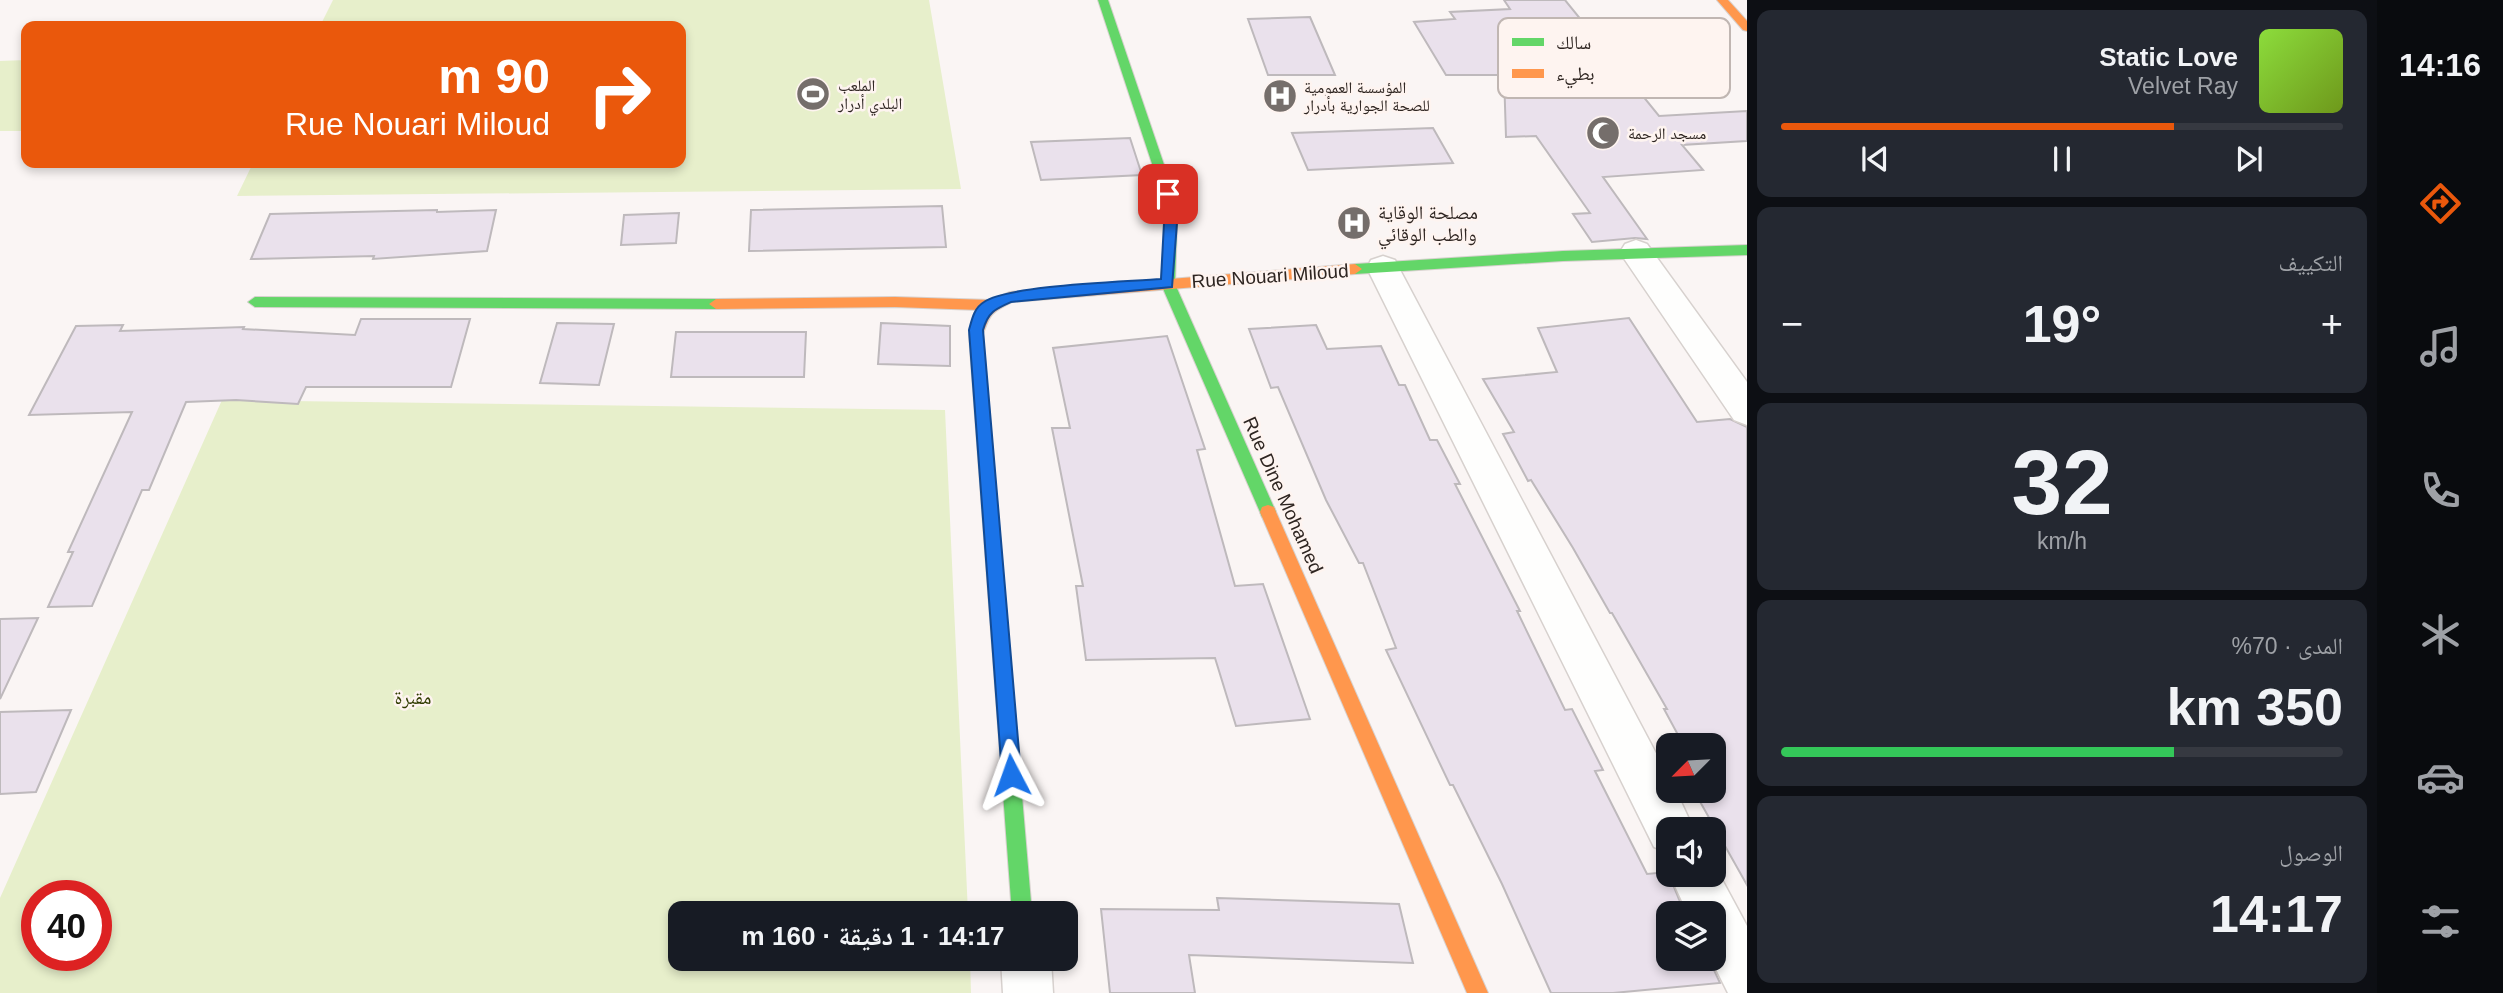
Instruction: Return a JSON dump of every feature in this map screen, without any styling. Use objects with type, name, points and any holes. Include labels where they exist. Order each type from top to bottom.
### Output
[{"type":"street","name":"Rue Dine Mohamed","points":[[1103,0],[1168,194],[1171,223],[1167,284],[1478,993]]},
{"type":"street","points":[[1722,0],[1747,28]]},
{"type":"street","name":"Rue Nouari Miloud","points":[[255,302],[895,302],[989,305],[1010,297],[1383,268],[1636,252],[1747,250]]},
{"type":"street","points":[[1636,252],[1747,410]]},
{"type":"street","points":[[1383,268],[1664,817]]},
{"type":"street","points":[[989,305],[980,315],[976,330],[1021,901]]},
{"type":"street","points":[[1701,887],[1747,978]]},
{"type":"street","points":[[1027,971],[1028,993]]},
{"type":"green space","name":"الملعب البلدي أدرار","points":[[333,0],[929,0],[961,189],[237,196],[251,168],[686,168],[686,21],[322,21]]},
{"type":"green space","points":[[21,60],[21,131],[0,131],[0,61]]},
{"type":"green space","name":"مقبرة","points":[[222,400],[945,410],[967,901],[668,901],[668,971],[970,971],[971,993],[0,993],[0,898]]},
{"type":"building","points":[[1504,0],[1565,0],[1580,18],[1498,18],[1498,75],[1446,75],[1414,22],[1455,19],[1450,12],[1510,9]]},
{"type":"building","points":[[1310,17],[1335,75],[1268,75],[1248,19]]},
{"type":"building","points":[[1505,98],[1644,98],[1659,116],[1747,111],[1747,141],[1682,145],[1703,170],[1603,177],[1647,239],[1592,242],[1573,214],[1590,213],[1536,136],[1506,137]]},
{"type":"building","points":[[1433,128],[1453,163],[1308,170],[1292,133]]},
{"type":"building","points":[[1130,138],[1142,175],[1041,180],[1031,142]]},
{"type":"building","points":[[942,206],[946,247],[749,251],[751,210]]},
{"type":"building","points":[[496,210],[487,251],[373,259],[374,256],[251,259],[270,214]]},
{"type":"building","points":[[679,213],[676,243],[621,245],[624,215]]},
{"type":"building","points":[[1629,318],[1697,422],[1730,419],[1747,427],[1747,885],[1726,848],[1726,817],[1709,817],[1701,803],[1726,803],[1726,733],[1677,733],[1664,709],[1667,709],[1612,613],[1531,480],[1528,481],[1503,434],[1514,432],[1483,379],[1557,372],[1538,328]]},
{"type":"building","points":[[361,319],[470,319],[451,387],[306,387],[298,404],[236,400],[186,402],[149,490],[142,490],[92,606],[48,607],[73,552],[68,552],[132,412],[29,415],[76,326],[123,325],[120,331],[244,327],[243,329],[355,335]]},
{"type":"building","points":[[557,323],[614,324],[599,385],[540,383]]},
{"type":"building","points":[[881,323],[950,326],[950,366],[878,364]]},
{"type":"building","points":[[1316,325],[1327,349],[1381,346],[1399,385],[1405,385],[1430,440],[1437,440],[1460,484],[1455,484],[1520,611],[1517,611],[1565,710],[1572,709],[1603,770],[1595,771],[1647,874],[1656,873],[1656,887],[1674,887],[1680,901],[1656,901],[1656,971],[1714,971],[1720,983],[1613,993],[1551,993],[1502,884],[1453,785],[1450,785],[1386,650],[1396,648],[1363,563],[1359,563],[1326,500],[1278,387],[1271,388],[1249,329]]},
{"type":"building","points":[[676,332],[806,332],[804,377],[671,377]]},
{"type":"building","points":[[1167,336],[1205,449],[1197,450],[1235,586],[1263,584],[1310,719],[1236,726],[1215,658],[1086,660],[1076,586],[1083,586],[1052,428],[1070,428],[1053,348]]},
{"type":"building","points":[[38,618],[0,699],[0,619]]},
{"type":"building","points":[[71,710],[36,792],[0,794],[0,712]]},
{"type":"building","points":[[1217,898],[1399,904],[1413,963],[1189,955],[1195,993],[1110,993],[1101,909],[1219,910]]},
{"type":"traffic: fast","points":[[1103,0],[1168,194],[1171,223],[1168,284],[1268,512]]},
{"type":"traffic: fast","points":[[1355,269],[1563,256],[1747,250]]},
{"type":"traffic: fast","points":[[255,302],[716,304]]},
{"type":"traffic: fast","points":[[976,335],[1021,901]]},
{"type":"traffic: slow","points":[[1722,0],[1747,28]]},
{"type":"traffic: slow","points":[[976,335],[982,315],[1010,297],[1355,269]]},
{"type":"traffic: slow","points":[[716,304],[895,302],[989,305]]},
{"type":"traffic: slow","points":[[1268,512],[1478,993]]},
{"type":"place","name":"الملعب البلدي أدرار","points":[[813,94]]},
{"type":"place","name":"المؤسسة العمومية للصحة الجوارية بأدرار","points":[[1280,96]]},
{"type":"place","name":"مسجد الرحمة","points":[[1603,133]]},
{"type":"place","name":"مصلحة الوقاية والطب الوقائي","points":[[1354,223]]},
{"type":"route","points":[[1011,775],[976,330],[980,315],[989,305],[1010,297],[1167,284],[1171,223],[1168,194]]}]
